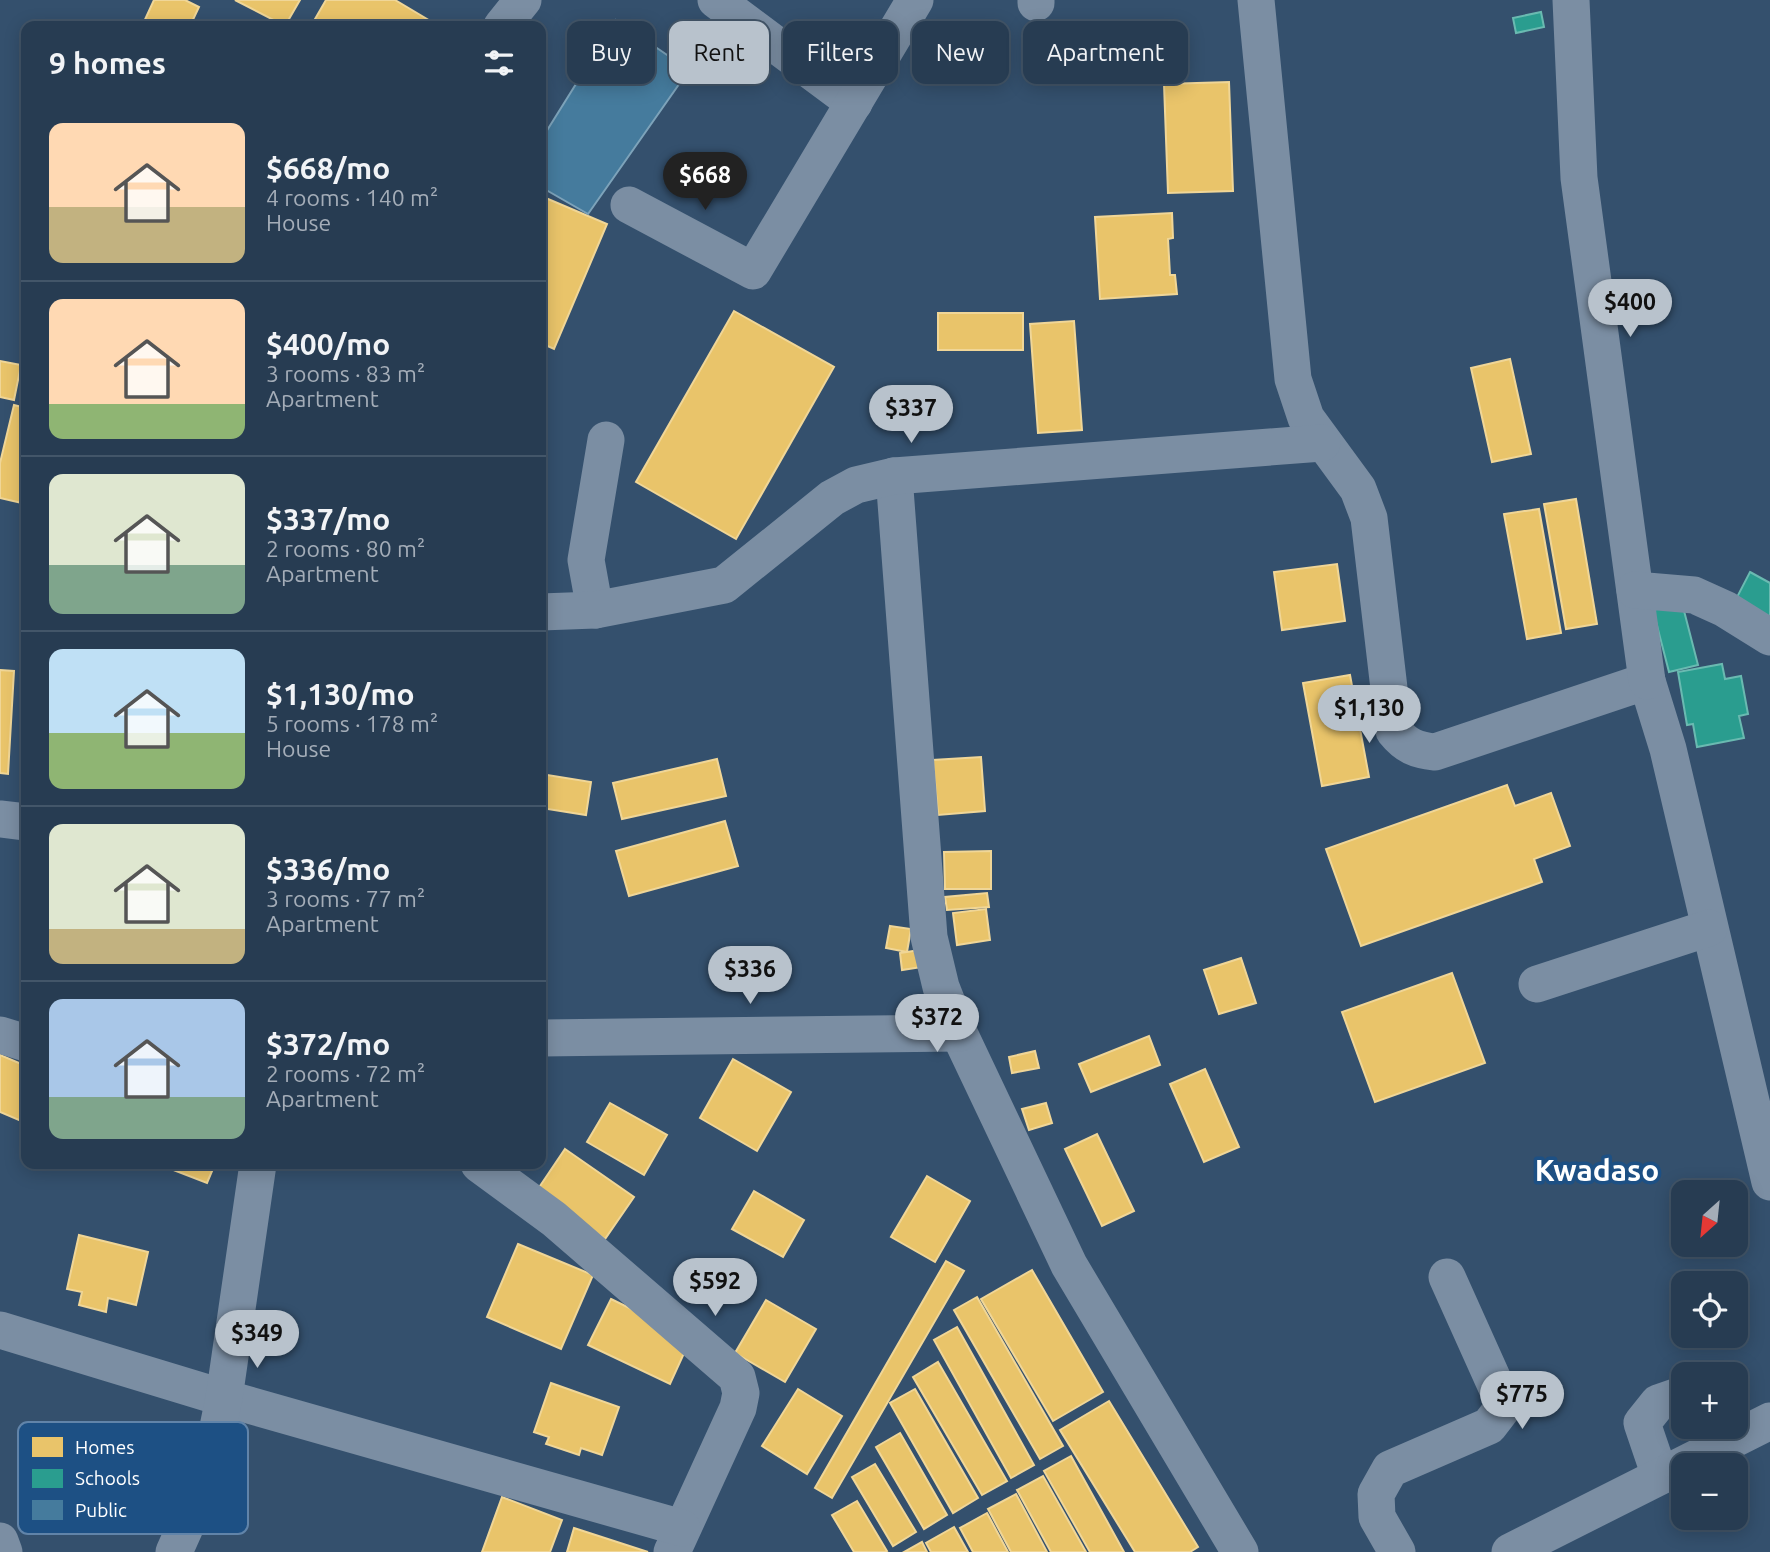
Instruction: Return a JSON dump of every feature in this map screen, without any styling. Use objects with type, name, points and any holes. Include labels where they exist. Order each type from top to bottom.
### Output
[{"type":"street","points":[[506,21],[523,0]]},
{"type":"street","points":[[716,0],[853,103]]},
{"type":"street","points":[[629,205],[753,271],[915,0]]},
{"type":"street","points":[[1256,0],[1293,379],[1306,418],[1358,489],[1370,518],[1394,731],[1403,744],[1418,750],[1435,752],[1647,681]]},
{"type":"street","points":[[1571,0],[1579,178],[1647,681],[1668,749],[1770,1182]]},
{"type":"street","points":[[595,610],[586,560],[606,440]]},
{"type":"street","points":[[546,612],[595,610],[724,585],[832,498],[856,485],[894,475],[1322,443]]},
{"type":"street","points":[[894,475],[929,937],[941,987],[959,1032],[1069,1265],[1240,1552]]},
{"type":"street","points":[[1635,590],[1694,595],[1726,609],[1770,637]]},
{"type":"street","points":[[0,819],[21,821]]},
{"type":"street","points":[[1537,984],[1709,928]]},
{"type":"street","points":[[546,1038],[959,1032]]},
{"type":"street","points":[[0,1035],[21,1041]]},
{"type":"street","points":[[219,1422],[257,1169]]},
{"type":"street","points":[[0,1329],[677,1540],[738,1408],[741,1393],[737,1377],[554,1219],[486,1169]]},
{"type":"street","points":[[1397,1552],[1377,1517],[1376,1494],[1390,1469],[1489,1426],[1502,1409],[1500,1395],[1447,1277]]},
{"type":"street","points":[[1660,1476],[1642,1423],[1658,1403],[1671,1398]]},
{"type":"street","points":[[1510,1552],[1660,1476],[1751,1423]]},
{"type":"street","points":[[174,1552],[182,1534]]},
{"type":"street","points":[[0,1541],[4,1552]]},
{"type":"building: Homes","points":[[154,0],[185,0],[199,7],[192,21],[144,21]]},
{"type":"building: Homes","points":[[235,0],[300,0],[288,21],[275,21]]},
{"type":"building: Homes","points":[[326,0],[395,0],[430,21],[314,21]]},
{"type":"building: Homes","points":[[1229,82],[1233,191],[1168,193],[1164,84]]},
{"type":"building: Homes","points":[[546,198],[607,224],[554,349],[546,345]]},
{"type":"building: Homes","points":[[1172,213],[1173,238],[1168,239],[1170,275],[1175,275],[1177,294],[1100,299],[1095,217]]},
{"type":"building: Homes","points":[[734,311],[834,367],[736,539],[636,482]]},
{"type":"building: Homes","points":[[938,313],[1023,313],[1023,350],[938,350]]},
{"type":"building: Homes","points":[[1074,321],[1082,430],[1038,433],[1030,324]]},
{"type":"building: Homes","points":[[1510,359],[1531,454],[1492,462],[1471,368]]},
{"type":"building: Homes","points":[[0,361],[21,365],[14,400],[0,397]]},
{"type":"building: Homes","points":[[14,405],[21,407],[21,503],[0,498],[0,463]]},
{"type":"building: Homes","points":[[1576,499],[1597,624],[1566,629],[1544,504]]},
{"type":"building: Homes","points":[[1539,509],[1561,633],[1527,639],[1504,514]]},
{"type":"building: Homes","points":[[1337,564],[1345,621],[1282,630],[1274,572]]},
{"type":"building: Homes","points":[[0,670],[14,671],[8,774],[0,773]]},
{"type":"building: Homes","points":[[1350,675],[1369,777],[1322,786],[1303,683]]},
{"type":"building: Homes","points":[[981,757],[985,811],[938,815],[933,760]]},
{"type":"building: Homes","points":[[717,759],[726,796],[622,819],[613,783]]},
{"type":"building: Homes","points":[[546,775],[591,782],[586,815],[546,809]]},
{"type":"building: Homes","points":[[1507,785],[1515,806],[1551,793],[1570,846],[1534,859],[1542,882],[1361,946],[1326,849]]},
{"type":"building: Homes","points":[[725,821],[738,866],[629,896],[616,851]]},
{"type":"building: Homes","points":[[991,851],[991,889],[945,889],[944,852]]},
{"type":"building: Homes","points":[[987,893],[989,907],[947,910],[945,897]]},
{"type":"building: Homes","points":[[986,909],[990,940],[957,945],[953,913]]},
{"type":"building: Homes","points":[[890,926],[911,929],[907,952],[886,948]]},
{"type":"building: Homes","points":[[920,950],[922,967],[902,970],[900,953]]},
{"type":"building: Homes","points":[[1241,958],[1256,1003],[1219,1014],[1204,970]]},
{"type":"building: Homes","points":[[1452,973],[1485,1063],[1375,1102],[1342,1012]]},
{"type":"building: Homes","points":[[1149,1036],[1160,1065],[1091,1092],[1079,1064]]},
{"type":"building: Homes","points":[[1035,1051],[1039,1068],[1012,1073],[1009,1057]]},
{"type":"building: Homes","points":[[0,1055],[21,1064],[21,1121],[0,1112]]},
{"type":"building: Homes","points":[[733,1059],[791,1092],[757,1151],[700,1118]]},
{"type":"building: Homes","points":[[1205,1069],[1239,1147],[1204,1162],[1170,1084]]},
{"type":"building: Homes","points":[[610,1103],[667,1135],[644,1175],[587,1142]]},
{"type":"building: Homes","points":[[1046,1103],[1052,1123],[1029,1130],[1022,1109]]},
{"type":"building: Homes","points":[[1097,1134],[1134,1211],[1102,1226],[1065,1149]]},
{"type":"building: Homes","points":[[565,1149],[634,1197],[605,1239],[536,1192]]},
{"type":"building: Homes","points":[[171,1169],[213,1169],[207,1183]]},
{"type":"building: Homes","points":[[927,1176],[970,1201],[935,1262],[891,1237]]},
{"type":"building: Homes","points":[[754,1191],[804,1220],[783,1257],[732,1229]]},
{"type":"building: Homes","points":[[79,1235],[148,1252],[136,1305],[108,1298],[106,1312],[79,1305],[82,1292],[67,1289]]},
{"type":"building: Homes","points":[[518,1244],[593,1275],[561,1349],[487,1317]]},
{"type":"building: Homes","points":[[946,1261],[964,1271],[832,1498],[815,1488]]},
{"type":"building: Homes","points":[[1032,1270],[1103,1392],[1053,1421],[981,1299]]},
{"type":"building: Homes","points":[[977,1297],[1063,1446],[1040,1459],[954,1310]]},
{"type":"building: Homes","points":[[611,1299],[691,1338],[670,1384],[588,1345]]},
{"type":"building: Homes","points":[[766,1300],[816,1329],[785,1382],[735,1353]]},
{"type":"building: Homes","points":[[957,1327],[1034,1465],[1011,1478],[934,1340]]},
{"type":"building: Homes","points":[[938,1362],[1007,1481],[982,1495],[913,1377]]},
{"type":"building: Homes","points":[[551,1383],[619,1407],[602,1455],[581,1448],[579,1455],[546,1444],[549,1437],[534,1432]]},
{"type":"building: Homes","points":[[798,1389],[842,1416],[807,1474],[762,1446]]},
{"type":"building: Homes","points":[[915,1389],[978,1498],[953,1513],[890,1403]]},
{"type":"building: Homes","points":[[1109,1401],[1198,1547],[1190,1552],[1135,1552],[1060,1430]]},
{"type":"building: Homes","points":[[900,1433],[947,1515],[924,1529],[876,1447]]},
{"type":"building: Homes","points":[[1071,1456],[1124,1552],[1090,1552],[1044,1471]]},
{"type":"building: Homes","points":[[875,1464],[916,1532],[893,1546],[852,1477]]},
{"type":"building: Homes","points":[[1043,1476],[1086,1552],[1051,1552],[1017,1490]]},
{"type":"building: Homes","points":[[1016,1494],[1047,1552],[1011,1552],[988,1509]]},
{"type":"building: Homes","points":[[502,1497],[562,1520],[550,1552],[482,1552]]},
{"type":"building: Homes","points":[[857,1501],[887,1551],[854,1552],[832,1515]]},
{"type":"building: Homes","points":[[987,1513],[1008,1552],[973,1552],[960,1528]]},
{"type":"building: Homes","points":[[954,1527],[968,1552],[931,1552],[926,1543]]},
{"type":"building: Homes","points":[[574,1528],[648,1552],[567,1552]]},
{"type":"building: Homes","points":[[922,1542],[927,1552],[904,1552]]},
{"type":"building: Schools","points":[[1541,12],[1544,27],[1516,33],[1513,18]]},
{"type":"building: Schools","points":[[1750,572],[1770,583],[1770,619],[1735,601]]},
{"type":"building: Schools","points":[[1682,603],[1698,665],[1669,672],[1653,610]]},
{"type":"building: Schools","points":[[1722,664],[1725,679],[1741,676],[1748,714],[1739,716],[1744,738],[1697,747],[1693,724],[1687,725],[1678,672]]},
{"type":"building: Public","points":[[655,47],[669,56],[669,84],[679,84],[588,214],[546,190],[546,132],[576,84],[655,84]]},
{"type":"district","name":"Kwadaso","points":[[1597,1170]]}]
